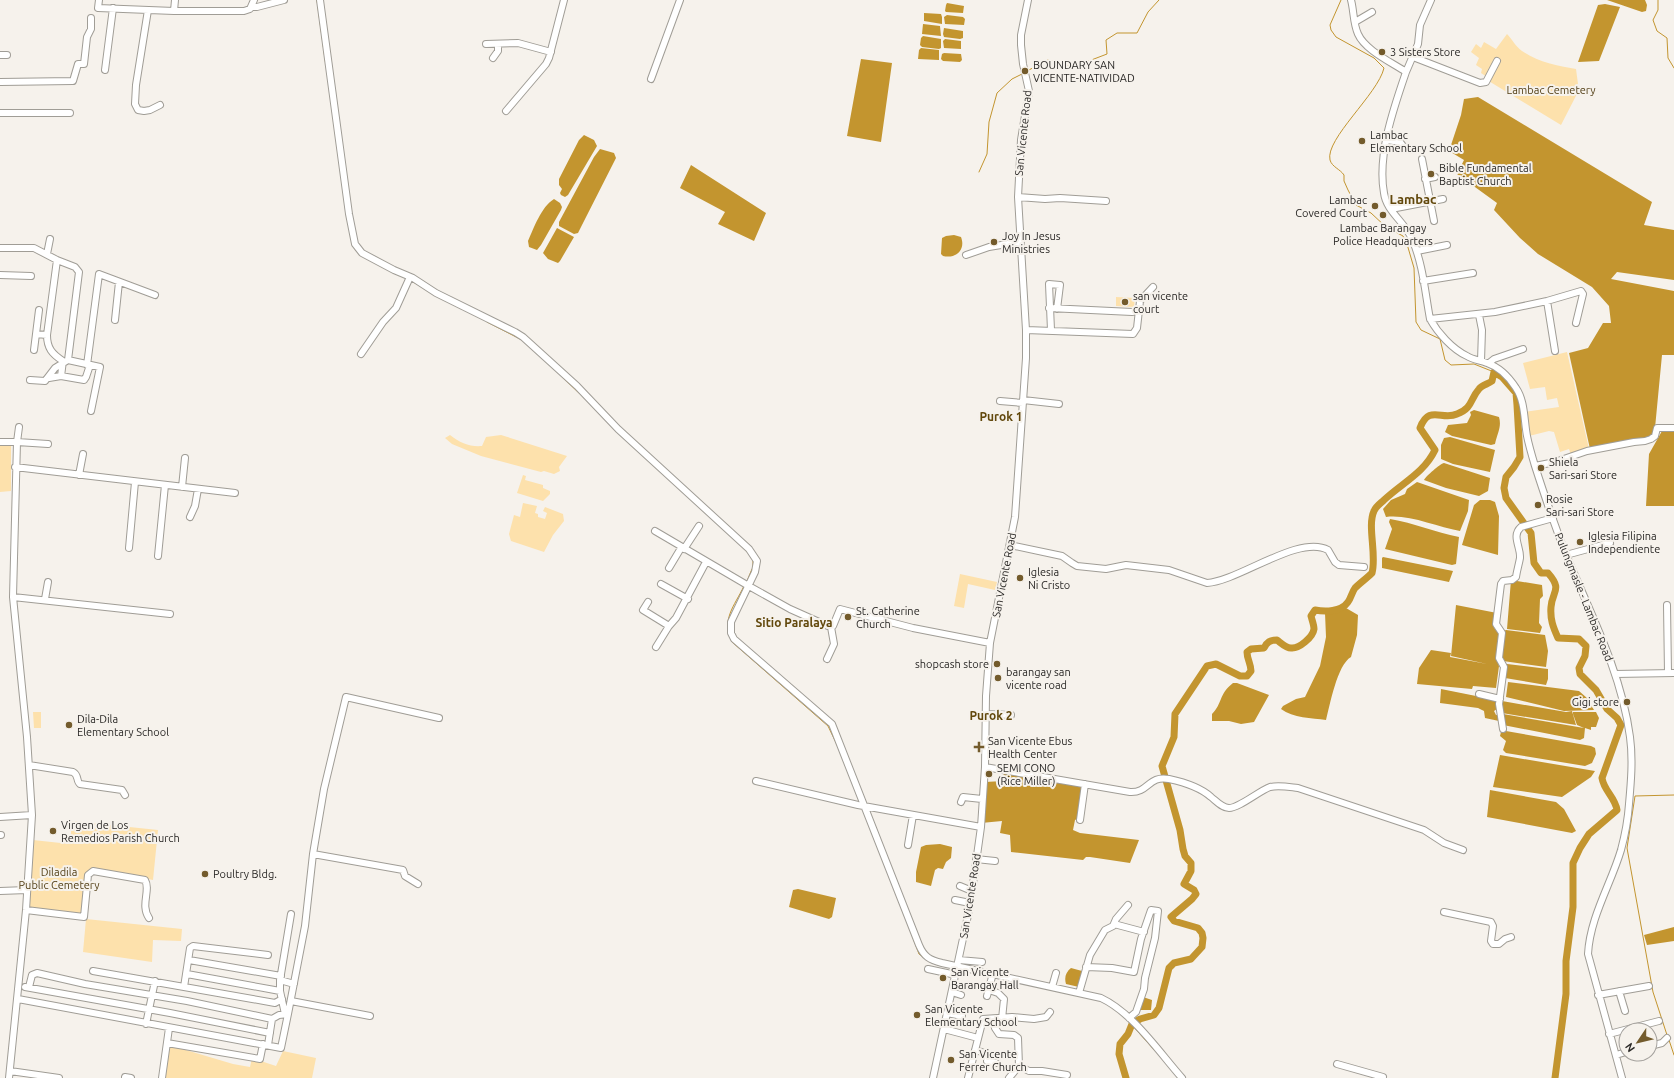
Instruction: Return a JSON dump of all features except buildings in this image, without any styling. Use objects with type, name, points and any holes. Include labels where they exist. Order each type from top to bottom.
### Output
[{"type":"street","points":[[99,0],[98,8],[174,11],[244,11],[248,10],[254,3],[257,7],[284,0]]},
{"type":"street","points":[[174,11],[175,0]]},
{"type":"street","points":[[320,0],[341,164],[354,244],[362,253],[409,279],[516,332],[530,343],[618,428],[749,549],[757,561],[755,572],[731,622],[731,633],[734,639],[832,724],[923,953],[931,960],[958,963],[982,962]]},
{"type":"street","points":[[506,111],[546,64],[551,52],[564,0]]},
{"type":"street","points":[[650,79],[680,0]]},
{"type":"street","name":"San Vicente Road","points":[[933,1078],[956,975],[972,891],[981,826],[990,643],[1015,517],[1026,330],[1018,197],[1020,140],[1029,91],[1021,46],[1021,35],[1028,0]]},
{"type":"street","points":[[1351,0],[1358,34],[1368,48],[1406,72]]},
{"type":"street","name":"Pulungmasle - Lambac Road","points":[[1431,0],[1420,25],[1419,39],[1392,114],[1382,173],[1384,194],[1390,209],[1407,230],[1417,251],[1430,319],[1433,325],[1460,353],[1489,363],[1506,376],[1517,389],[1522,400],[1527,437],[1535,466],[1566,555],[1615,674],[1624,705],[1632,751],[1630,792],[1626,827],[1621,850],[1599,906],[1588,946],[1589,960],[1598,995],[1622,1078]]},
{"type":"street","points":[[106,70],[113,8]]},
{"type":"street","points":[[148,10],[136,85],[135,104],[138,110],[144,111],[160,105]]},
{"type":"street","points":[[1355,22],[1372,12]]},
{"type":"street","points":[[0,82],[73,81],[78,64],[84,64],[88,37],[91,29],[91,18]]},
{"type":"street","points":[[486,44],[518,43],[551,52]]},
{"type":"street","points":[[493,58],[498,51],[498,44]]},
{"type":"street","points":[[0,55],[7,55]]},
{"type":"street","points":[[1413,57],[1480,83],[1486,82],[1497,61]]},
{"type":"street","points":[[0,113],[70,113]]},
{"type":"street","points":[[1387,140],[1400,142],[1403,146],[1411,149]]},
{"type":"street","points":[[1422,159],[1434,221]]},
{"type":"street","points":[[1425,179],[1435,177]]},
{"type":"street","points":[[1018,197],[1106,201]]},
{"type":"street","points":[[1390,209],[1443,199]]},
{"type":"street","points":[[47,254],[50,240]]},
{"type":"street","points":[[966,255],[989,246],[1020,242]]},
{"type":"street","points":[[1417,251],[1447,245]]},
{"type":"street","points":[[0,248],[30,248],[75,267],[79,272],[66,360],[61,376]]},
{"type":"street","points":[[55,368],[51,351],[47,345],[47,335],[57,260]]},
{"type":"street","points":[[1423,281],[1473,273]]},
{"type":"street","points":[[30,380],[43,382],[49,378],[61,376],[85,379],[99,274],[155,295]]},
{"type":"street","points":[[0,275],[30,276]]},
{"type":"street","points":[[361,354],[383,322],[396,308],[409,279]]},
{"type":"street","points":[[115,320],[119,282]]},
{"type":"street","points":[[1050,330],[1049,284],[1060,285],[1057,309]]},
{"type":"street","points":[[1026,330],[1133,334],[1137,328],[1140,301],[1152,287]]},
{"type":"street","points":[[1430,319],[1479,315],[1547,301],[1578,291],[1582,292],[1576,323]]},
{"type":"street","points":[[1547,301],[1555,351]]},
{"type":"street","points":[[1049,308],[1132,312]]},
{"type":"street","points":[[34,350],[39,310]]},
{"type":"street","points":[[1479,315],[1482,330],[1481,361]]},
{"type":"street","points":[[36,334],[47,335]]},
{"type":"street","points":[[1489,363],[1494,359],[1523,349]]},
{"type":"street","points":[[51,351],[66,360],[100,367],[91,411]]},
{"type":"street","points":[[49,378],[55,368],[66,360]]},
{"type":"street","points":[[1000,401],[1059,404]]},
{"type":"street","points":[[19,427],[15,468],[13,597],[29,765],[32,816],[20,986],[10,1075],[59,1078]]},
{"type":"street","points":[[1535,466],[1555,462],[1593,449],[1634,442],[1645,442],[1651,440],[1655,436],[1657,428],[1674,428]]},
{"type":"street","points":[[0,442],[48,444]]},
{"type":"street","points":[[79,475],[83,454]]},
{"type":"street","points":[[182,488],[185,458]]},
{"type":"street","points":[[15,468],[234,493]]},
{"type":"street","points":[[129,548],[135,482]]},
{"type":"street","points":[[158,556],[165,485]]},
{"type":"street","points":[[190,517],[195,506],[198,489]]},
{"type":"street","points":[[1503,729],[1499,711],[1504,667],[1499,658],[1502,633],[1496,626],[1498,602],[1502,582],[1512,580],[1516,577],[1517,565],[1520,558],[1517,532],[1522,527],[1553,518]]},
{"type":"street","points":[[669,568],[699,526]]},
{"type":"street","points":[[655,531],[706,562],[790,609],[831,627]]},
{"type":"street","points":[[1566,555],[1610,543]]},
{"type":"street","points":[[1010,545],[1062,556],[1077,566],[1106,569],[1126,565],[1169,570],[1207,583],[1213,583],[1277,555],[1316,546],[1328,550],[1335,562],[1340,565],[1364,567]]},
{"type":"street","points":[[656,647],[688,599],[706,562]]},
{"type":"street","points":[[45,599],[48,582]]},
{"type":"street","points":[[661,584],[688,599]]},
{"type":"street","points":[[13,597],[45,599],[170,614]]},
{"type":"street","points":[[648,602],[643,610],[669,626]]},
{"type":"street","points":[[1615,674],[1671,673],[1667,605]]},
{"type":"street","points":[[826,659],[834,644],[831,627],[840,610],[913,628],[990,643]]},
{"type":"street","points":[[1479,694],[1500,699]]},
{"type":"street","points":[[29,987],[32,976],[37,973],[85,984],[152,995],[272,1019],[285,1012],[291,1001],[305,926],[313,854],[328,770],[346,697],[439,718]]},
{"type":"street","points":[[986,714],[1011,715]]},
{"type":"street","points":[[29,765],[73,772],[77,776],[80,784],[122,790],[125,795]]},
{"type":"street","points":[[985,768],[1138,792],[1152,781],[1163,778],[1170,779],[1200,789],[1221,805],[1229,808],[1237,806],[1270,788],[1279,786],[1298,788],[1424,830],[1444,843],[1463,850]]},
{"type":"street","points":[[756,781],[858,805],[981,826]]},
{"type":"street","points":[[1080,820],[1085,784]]},
{"type":"street","points":[[961,802],[963,797],[982,798]]},
{"type":"street","points":[[908,845],[913,815]]},
{"type":"street","points":[[0,817],[32,816]]},
{"type":"street","points":[[313,854],[403,870],[405,876],[418,884]]},
{"type":"street","points":[[976,859],[994,861]]},
{"type":"street","points":[[26,910],[84,917],[88,875],[93,871],[145,880],[147,885],[145,909],[149,918]]},
{"type":"street","points":[[960,886],[972,891]]},
{"type":"street","points":[[0,891],[27,890]]},
{"type":"street","points":[[954,900],[970,903]]},
{"type":"street","points":[[1079,993],[1090,955],[1105,930],[1114,924],[1116,919],[1128,905]]},
{"type":"street","points":[[1132,1021],[1144,989],[1145,978],[1155,938],[1158,911],[1151,910],[1134,972]]},
{"type":"street","points":[[1444,912],[1491,922],[1493,926],[1491,941],[1493,944],[1499,944],[1506,939],[1511,938]]},
{"type":"street","points":[[18,999],[281,1048],[285,1012],[280,991],[291,914]]},
{"type":"street","points":[[1114,924],[1144,932]]},
{"type":"street","points":[[184,987],[190,948],[193,946],[268,955]]},
{"type":"street","points":[[189,960],[281,978],[294,984]]},
{"type":"street","points":[[958,963],[993,974],[1101,998],[1110,1002],[1132,1021],[1182,1078]]},
{"type":"street","points":[[1086,967],[1112,968],[1134,972],[1145,978]]},
{"type":"street","points":[[928,969],[956,975]]},
{"type":"street","points":[[93,971],[155,981],[275,1004],[285,1012]]},
{"type":"street","points":[[1052,987],[1056,973]]},
{"type":"street","points":[[187,974],[280,991]]},
{"type":"street","points":[[987,996],[993,974]]},
{"type":"street","points":[[146,1024],[155,981]]},
{"type":"street","points":[[20,986],[149,1009],[270,1033]]},
{"type":"street","points":[[1598,995],[1649,986]]},
{"type":"street","points":[[989,990],[998,993],[1004,998],[1002,1019]]},
{"type":"street","points":[[1619,991],[1625,1011]]},
{"type":"street","points":[[952,992],[961,995]]},
{"type":"street","points":[[275,1004],[282,999]]},
{"type":"street","points":[[291,1001],[370,1016]]},
{"type":"street","points":[[968,1078],[982,1020],[986,1018],[1002,1019],[1012,1017],[1034,1019],[1044,1018],[1050,1012]]},
{"type":"street","points":[[947,1013],[962,1016]]},
{"type":"street","points":[[167,1043],[260,1059],[270,1033],[272,1019]]},
{"type":"street","points":[[994,1019],[995,1028],[999,1034],[1015,1035],[1018,1038],[1019,1066],[1009,1076],[1009,1078]]},
{"type":"street","points":[[1609,1034],[1659,1021]]},
{"type":"street","points":[[162,1078],[169,1028]]},
{"type":"street","points":[[944,1029],[978,1038]]},
{"type":"street","points":[[1658,1044],[1662,1043],[1666,1038]]},
{"type":"street","points":[[975,1050],[987,1053],[988,1062],[996,1063]]},
{"type":"street","points":[[1337,1064],[1383,1077]]},
{"type":"street","points":[[1019,1066],[1028,1071],[1042,1071],[1066,1075]]},
{"type":"green space","name":"Lambac Cemetery","points":[[1507,34],[1522,51],[1528,55],[1548,63],[1576,69],[1577,87],[1579,90],[1561,125],[1487,80],[1487,77],[1481,73],[1482,69],[1476,65],[1479,58],[1471,52],[1476,44],[1481,48],[1484,42],[1496,49]]},
{"type":"green space","name":"san vicente court","points":[[1116,297],[1135,298],[1134,307],[1116,306]]},
{"type":"green space","points":[[1567,352],[1589,449],[1571,455],[1569,449],[1560,452],[1554,432],[1549,431],[1529,436],[1524,412],[1559,407],[1557,398],[1547,400],[1545,387],[1530,389],[1523,363]]},
{"type":"green space","points":[[450,435],[465,444],[482,446],[486,437],[501,435],[567,456],[559,467],[560,471],[554,474],[544,471],[541,472],[481,456],[452,444],[445,438]]},
{"type":"green space","points":[[0,444],[11,444],[11,491],[0,492]]},
{"type":"green space","points":[[523,475],[526,476],[525,480],[543,485],[543,488],[550,491],[550,494],[543,501],[517,493]]},
{"type":"green space","points":[[523,503],[537,506],[535,513],[538,514],[538,517],[545,519],[547,513],[543,511],[545,507],[563,514],[564,521],[553,535],[544,552],[511,541],[509,534],[514,515],[520,517]]},
{"type":"green space","points":[[960,574],[997,582],[995,590],[968,584],[964,608],[954,606]]},
{"type":"green space","points":[[33,712],[41,712],[41,728],[34,728]]},
{"type":"green space","name":"Diladila Public Cemetery","points":[[72,821],[158,830],[153,880],[117,873],[89,871],[84,916],[27,910],[33,840],[70,844]]},
{"type":"green space","points":[[86,919],[182,929],[181,941],[153,940],[152,962],[83,952]]},
{"type":"green space","points":[[169,1045],[233,1064],[250,1067],[252,1058],[276,1066],[283,1051],[316,1058],[312,1078],[164,1078]]},
{"type":"shaded area","points":[[1607,0],[1645,0],[1647,5],[1646,11],[1642,12]]},
{"type":"shaded area","points":[[947,3],[964,6],[963,13],[946,12]]},
{"type":"shaded area","points":[[1605,4],[1620,7],[1599,61],[1578,62],[1598,5]]},
{"type":"shaded area","points":[[924,13],[941,14],[942,24],[924,21]]},
{"type":"shaded area","points":[[947,15],[963,17],[965,19],[964,25],[945,24],[944,17]]},
{"type":"shaded area","points":[[923,24],[940,26],[941,36],[922,34]]},
{"type":"shaded area","points":[[944,28],[963,31],[963,38],[944,37]]},
{"type":"shaded area","points":[[923,36],[941,39],[941,48],[922,47],[920,45],[921,38]]},
{"type":"shaded area","points":[[945,39],[961,41],[961,49],[944,48],[943,41]]},
{"type":"shaded area","points":[[921,48],[939,50],[939,60],[918,59],[919,50]]},
{"type":"shaded area","points":[[942,54],[961,54],[962,60],[960,62],[943,61],[941,59]]},
{"type":"shaded area","points":[[861,59],[892,63],[881,142],[847,136]]},
{"type":"shaded area","points":[[1478,97],[1652,202],[1644,225],[1674,230],[1674,280],[1617,272],[1611,279],[1674,291],[1674,355],[1662,355],[1655,428],[1651,439],[1590,449],[1569,353],[1588,348],[1603,323],[1611,323],[1609,306],[1592,287],[1538,254],[1520,238],[1494,210],[1497,203],[1457,174],[1464,160],[1449,151],[1461,115],[1464,99]]},
{"type":"shaded area","points":[[584,135],[594,140],[597,146],[568,195],[565,197],[560,193],[562,189],[559,185],[559,179],[579,140]]},
{"type":"shaded area","points":[[600,149],[614,153],[616,158],[578,233],[574,234],[559,226],[559,222],[594,157]]},
{"type":"shaded area","points":[[691,165],[766,213],[754,241],[718,224],[725,212],[680,188]]},
{"type":"shaded area","points":[[554,199],[560,203],[562,207],[561,210],[537,250],[529,247],[528,241],[538,218],[545,207]]},
{"type":"shaded area","points":[[557,228],[574,237],[558,263],[548,259],[543,253]]},
{"type":"shaded area","points":[[954,235],[961,237],[961,250],[956,255],[948,257],[943,256],[941,254],[942,238]]},
{"type":"shaded area","points":[[1474,410],[1499,417],[1500,427],[1495,444],[1491,445],[1452,436],[1445,432],[1448,425],[1467,423],[1471,415],[1470,412]]},
{"type":"shaded area","points":[[1674,430],[1674,506],[1646,506],[1649,454],[1662,431]]},
{"type":"shaded area","points":[[1450,437],[1495,450],[1490,472],[1453,464],[1441,459],[1441,445],[1444,438]]},
{"type":"shaded area","points":[[1444,463],[1490,478],[1488,491],[1479,496],[1446,488],[1424,480],[1433,470]]},
{"type":"shaded area","points":[[1417,482],[1469,500],[1468,511],[1460,531],[1404,517],[1386,517],[1383,509],[1391,500],[1405,494],[1407,489]]},
{"type":"shaded area","points":[[1480,500],[1490,500],[1495,502],[1499,516],[1498,555],[1462,545],[1474,505]]},
{"type":"shaded area","points":[[1390,519],[1459,537],[1456,564],[1452,565],[1385,549],[1392,529],[1389,522]]},
{"type":"shaded area","points":[[1383,557],[1453,571],[1449,582],[1382,568]]},
{"type":"shaded area","points":[[1511,580],[1542,585],[1543,596],[1540,599],[1539,623],[1542,627],[1540,633],[1507,629]]},
{"type":"shaded area","points":[[1456,605],[1497,613],[1494,628],[1499,630],[1496,658],[1499,666],[1496,688],[1473,686],[1472,689],[1417,684],[1419,668],[1431,650],[1451,653],[1450,657],[1487,664],[1451,656]]},
{"type":"shaded area","points":[[1346,608],[1358,615],[1357,635],[1351,657],[1346,661],[1338,676],[1326,720],[1303,717],[1291,714],[1281,709],[1283,706],[1296,699],[1305,697],[1320,666],[1326,637],[1325,613],[1339,611]]},
{"type":"shaded area","points":[[1504,631],[1545,635],[1548,651],[1546,667],[1503,661],[1501,657]]},
{"type":"shaded area","points":[[1507,664],[1548,669],[1548,679],[1546,685],[1505,678]]},
{"type":"shaded area","points":[[1508,682],[1579,691],[1587,698],[1594,710],[1564,711],[1506,697]]},
{"type":"shaded area","points":[[1233,683],[1237,683],[1269,695],[1254,722],[1241,724],[1229,721],[1212,721],[1212,714],[1218,706],[1225,691]]},
{"type":"shaded area","points":[[1441,689],[1496,700],[1497,709],[1494,711],[1496,715],[1498,715],[1499,721],[1485,718],[1484,711],[1478,708],[1440,703]]},
{"type":"shaded area","points":[[1502,701],[1566,712],[1572,711],[1576,725],[1502,713]]},
{"type":"shaded area","points":[[1573,712],[1596,712],[1599,718],[1596,727],[1591,727],[1591,730],[1585,728],[1584,738],[1580,740],[1503,725],[1503,714],[1584,728],[1577,725]]},
{"type":"shaded area","points":[[1506,731],[1591,746],[1595,748],[1596,754],[1592,763],[1585,766],[1506,753],[1503,750],[1506,741],[1500,736],[1501,732]]},
{"type":"shaded area","points":[[1500,755],[1595,771],[1591,777],[1562,797],[1493,787]]},
{"type":"shaded area","points":[[1004,771],[1083,784],[1079,818],[1075,820],[1073,830],[1080,833],[1139,840],[1130,863],[1090,857],[1086,857],[1083,860],[1011,852],[1010,835],[1000,833],[1002,821],[981,823],[985,782],[1003,781]]},
{"type":"shaded area","points":[[1490,790],[1556,802],[1564,809],[1576,831],[1572,833],[1487,817]]},
{"type":"shaded area","points":[[940,844],[952,847],[951,858],[946,862],[943,869],[938,868],[935,870],[931,886],[916,882],[916,872],[921,847]]},
{"type":"shaded area","points":[[798,889],[836,898],[832,917],[829,919],[789,907],[793,890]]},
{"type":"shaded area","points":[[1674,927],[1674,941],[1647,945],[1644,935]]},
{"type":"shaded area","points":[[1071,968],[1082,971],[1079,987],[1066,984],[1066,975]]},
{"type":"shaded area","points":[[1143,997],[1152,1000],[1151,1010],[1139,1010]]},
{"type":"waterway","points":[[317,0],[326,66]]},
{"type":"waterway","points":[[1027,71],[1048,60],[1073,67],[1107,54],[1106,40],[1117,33],[1137,33],[1148,12],[1159,0]]},
{"type":"waterway","points":[[1341,0],[1330,25],[1331,30],[1336,37],[1374,58],[1384,68],[1380,79],[1335,140],[1331,151],[1330,160],[1332,164],[1344,175],[1344,181],[1356,205],[1371,213],[1386,227],[1403,236],[1414,268],[1416,322],[1421,330],[1440,339],[1445,360],[1451,365],[1474,364],[1494,372]]},
{"type":"waterway","points":[[1658,0],[1658,10],[1653,20],[1657,31],[1667,38],[1668,58],[1674,68]]},
{"type":"waterway","points":[[979,172],[987,154],[989,122],[997,93],[1012,79],[1022,74]]},
{"type":"waterway","points":[[352,244],[359,254]]},
{"type":"waterway","points":[[411,281],[419,285]]},
{"type":"waterway","points":[[487,322],[522,340]]},
{"type":"waterway","points":[[1126,1078],[1119,1054],[1120,1044],[1128,1034],[1132,1024],[1140,1019],[1154,1015],[1159,1008],[1169,968],[1174,963],[1191,959],[1202,947],[1202,933],[1198,928],[1174,921],[1171,917],[1196,894],[1194,890],[1184,884],[1191,871],[1191,863],[1185,856],[1180,830],[1162,766],[1174,737],[1175,714],[1207,666],[1216,664],[1240,676],[1247,676],[1251,671],[1247,652],[1251,649],[1264,648],[1266,644],[1275,640],[1289,648],[1298,647],[1302,645],[1313,632],[1314,627],[1311,616],[1315,610],[1333,610],[1341,608],[1345,605],[1355,588],[1372,573],[1373,558],[1371,524],[1375,509],[1419,471],[1435,450],[1420,428],[1424,421],[1427,417],[1432,415],[1451,416],[1462,412],[1469,406],[1480,388],[1492,381],[1494,372],[1502,377],[1516,393],[1520,457],[1506,477],[1504,488],[1506,498],[1531,533],[1534,563],[1541,573],[1548,573],[1555,583],[1556,590],[1551,607],[1551,619],[1558,638],[1579,639],[1586,646],[1585,656],[1579,668],[1580,674],[1596,690],[1607,709],[1617,718],[1621,725],[1602,778],[1603,783],[1614,801],[1617,810],[1589,834],[1573,863],[1573,907],[1566,961],[1566,994],[1555,1078]]},
{"type":"waterway","points":[[559,374],[580,394]]},
{"type":"waterway","points":[[737,542],[747,552]]},
{"type":"waterway","points":[[753,559],[753,566]]},
{"type":"waterway","points":[[747,581],[752,569]]},
{"type":"waterway","points":[[744,586],[728,620],[729,634],[732,642],[828,726],[840,751]]},
{"type":"waterway","points":[[1667,1035],[1653,992],[1627,848],[1635,796],[1674,795]]},
{"type":"waterway","points":[[904,914],[919,954],[927,960]]},
{"type":"waterway","points":[[1131,1024],[1157,1053]]},
{"type":"waterway","points":[[1669,1040],[1674,1055]]},
{"type":"place","name":"3 Sisters Store","points":[[1382,52]]},
{"type":"place","name":"BOUNDARY SAN VICENTE-NATIVIDAD","points":[[1025,71]]},
{"type":"place","name":"Lambac Elementary School","points":[[1362,141]]},
{"type":"place","name":"Bible Fundamental Baptist Church","points":[[1431,174]]},
{"type":"place","name":"Lambac Covered Court","points":[[1375,206]]},
{"type":"place","name":"Lambac Barangay Police Headquarters","points":[[1383,215]]},
{"type":"place","name":"Joy In Jesus Ministries","points":[[994,242]]},
{"type":"place","name":"san vicente court","points":[[1125,302]]},
{"type":"place","name":"Shiela Sari-sari Store","points":[[1541,468]]},
{"type":"place","name":"Rosie Sari-sari Store","points":[[1538,505]]},
{"type":"place","name":"Iglesia Filipina Independiente","points":[[1580,542]]},
{"type":"place","name":"Iglesia Ni Cristo","points":[[1020,578]]},
{"type":"place","name":"St. Catherine Church","points":[[848,617]]},
{"type":"place","name":"shopcash store","points":[[997,664]]},
{"type":"place","name":"barangay san vicente road","points":[[998,678]]},
{"type":"place","name":"Gigi store","points":[[1627,702]]},
{"type":"place","name":"Dila-Dila Elementary School","points":[[69,725]]},
{"type":"place","name":"San Vicente Ebus Health Center","points":[[979,747]]},
{"type":"place","name":"SEMI CONO (Rice Miller)","points":[[989,774]]},
{"type":"place","name":"Virgen de Los Remedios Parish Church","points":[[53,831]]},
{"type":"place","name":"Poultry Bldg.","points":[[205,874]]},
{"type":"place","name":"San Vicente Barangay Hall","points":[[943,978]]},
{"type":"place","name":"San Vicente Elementary School","points":[[917,1015]]},
{"type":"place","name":"San Vicente Ferrer Church","points":[[951,1060]]},
{"type":"district","name":"Lambac","points":[[1413,199]]},
{"type":"district","name":"Purok 1","points":[[1001,417]]},
{"type":"district","name":"Sitio Paralaya","points":[[794,623]]},
{"type":"district","name":"Purok 2","points":[[991,716]]}]
